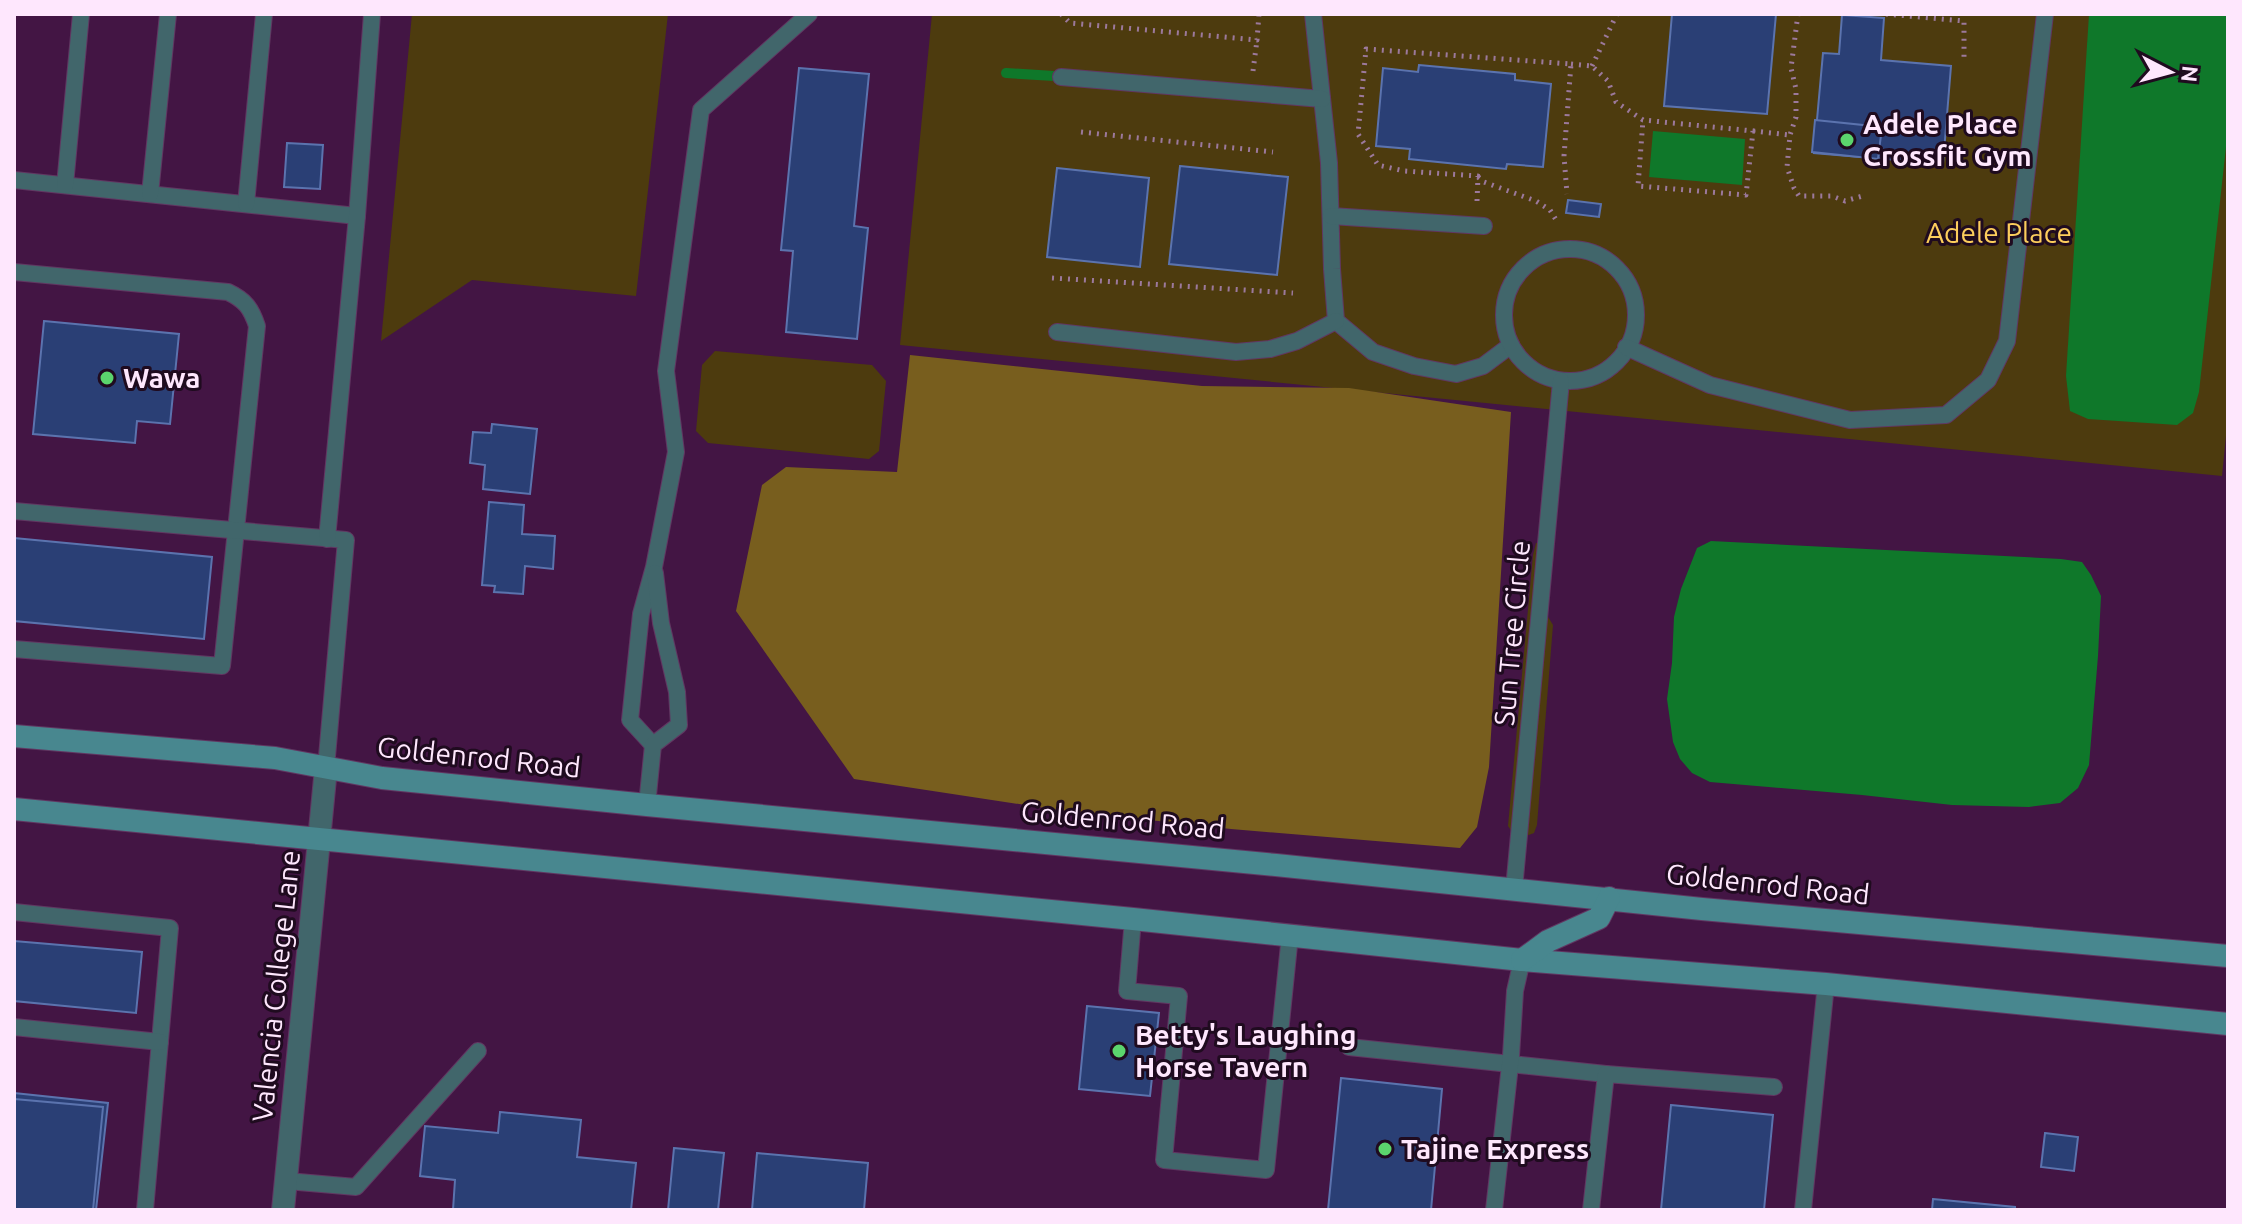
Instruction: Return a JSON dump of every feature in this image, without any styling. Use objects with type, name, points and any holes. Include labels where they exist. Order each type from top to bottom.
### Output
[{"type":"main road","name":"Goldenrod Road","points":[[14,736],[275,758],[382,778],[647,805],[1831,921],[2228,956]]},
{"type":"main road","points":[[14,809],[1522,960],[1826,984],[2228,1024]]},
{"type":"main road","points":[[1522,960],[1548,941],[1599,918],[1609,898]]},
{"type":"street","name":"Valencia College Lane","points":[[283,1210],[326,768]]},
{"type":"lane","points":[[65,185],[81,14]]},
{"type":"lane","points":[[150,194],[168,14]]},
{"type":"lane","points":[[246,204],[264,14]]},
{"type":"lane","points":[[327,539],[372,14]]},
{"type":"lane","points":[[653,745],[630,720],[641,614],[654,567],[676,452],[666,371],[701,110],[809,14]]},
{"type":"lane","points":[[1313,14],[1329,163],[1336,321],[1373,352],[1414,366],[1456,374],[1483,366],[1511,345]]},
{"type":"lane","points":[[1626,347],[1710,385],[1850,420],[1946,415],[1988,380],[2007,341],[2045,14]]},
{"type":"lane","points":[[1061,77],[1322,99]]},
{"type":"lane","points":[[14,180],[357,216]]},
{"type":"lane","points":[[1331,216],[1484,226]]},
{"type":"lane","points":[[1557,249],[1592,252],[1609,261],[1627,279],[1632,290],[1636,320],[1633,337],[1615,364],[1598,375],[1583,380],[1561,381],[1539,374],[1522,361],[1511,345],[1505,322],[1506,299],[1519,273],[1542,255],[1557,249]]},
{"type":"lane","points":[[14,272],[228,292],[241,298],[251,309],[257,326],[222,666],[14,649]]},
{"type":"lane","points":[[1057,332],[1236,352],[1270,349],[1297,341],[1336,321]]},
{"type":"lane","name":"Sun Tree Circle","points":[[1514,889],[1561,381]]},
{"type":"lane","points":[[14,511],[346,540],[326,768]]},
{"type":"lane","points":[[647,805],[653,745],[679,725],[677,692],[661,623],[654,567]]},
{"type":"lane","points":[[14,912],[170,928],[145,1210]]},
{"type":"lane","points":[[1133,919],[1127,991],[1179,996],[1164,1160],[1266,1170],[1290,935]]},
{"type":"lane","points":[[1494,1210],[1515,991],[1522,960]]},
{"type":"lane","points":[[1803,1210],[1826,984]]},
{"type":"lane","points":[[14,1027],[160,1042]]},
{"type":"lane","points":[[1349,1047],[1510,1065],[1774,1087]]},
{"type":"lane","points":[[287,1181],[356,1187],[478,1051]]},
{"type":"lane","points":[[1591,1210],[1606,1074]]},
{"type":"path","points":[[1061,14],[1070,23],[1257,40]]},
{"type":"path","points":[[1253,72],[1259,14]]},
{"type":"path","points":[[1592,66],[1617,14]]},
{"type":"path","points":[[1798,14],[1791,68],[1796,89],[1796,117],[1790,135],[1787,167],[1794,188],[1799,196],[1832,196],[1845,201],[1866,195]]},
{"type":"path","points":[[1886,14],[1964,21],[1964,59]]},
{"type":"path","points":[[1558,223],[1550,210],[1536,201],[1484,182],[1478,176],[1404,171],[1378,165],[1358,134],[1366,49],[1592,66],[1608,81],[1616,102],[1643,120],[1790,135]]},
{"type":"path","points":[[1567,194],[1564,156],[1571,64]]},
{"type":"path","points":[[1643,120],[1638,186],[1746,195],[1753,131]]},
{"type":"path","points":[[1081,132],[1273,152]]},
{"type":"path","points":[[1477,203],[1478,176]]},
{"type":"path","points":[[1052,278],[1293,293]]},
{"type":"green space","points":[[412,14],[668,14],[636,296],[472,280],[381,341]]},
{"type":"green space","name":"Adele Place","points":[[932,14],[2228,14],[2228,416],[2222,476],[900,345]]},
{"type":"green space","points":[[715,351],[872,365],[886,381],[879,451],[869,459],[708,443],[696,431],[702,365]]},
{"type":"green space","points":[[1536,543],[1546,543],[1545,612],[1553,625],[1537,825],[1534,833],[1526,836],[1514,835],[1508,826]]},
{"type":"shaded area","points":[[2089,14],[2228,14],[2228,129],[2199,392],[2193,413],[2177,425],[2088,419],[2070,411],[2066,376]]},
{"type":"shaded area","points":[[1653,131],[1745,139],[1742,185],[1649,177]]},
{"type":"shaded area","points":[[910,355],[1202,386],[1349,388],[1511,412],[1489,767],[1477,827],[1460,848],[1231,829],[1058,810],[854,779],[736,611],[762,485],[786,467],[897,472]]},
{"type":"shaded area","points":[[1711,541],[2082,562],[2101,596],[2089,765],[2078,788],[2060,803],[2029,807],[1952,805],[1710,782],[1692,773],[1680,759],[1673,742],[1667,699],[1674,617],[1681,589],[1697,548]]},
{"type":"building","points":[[1672,14],[1776,14],[1767,114],[1664,106]]},
{"type":"building","points":[[1842,15],[1884,18],[1881,60],[1951,66],[1943,164],[1814,153],[1823,53],[1839,54]]},
{"type":"building","points":[[1419,65],[1515,74],[1515,80],[1551,84],[1543,167],[1507,164],[1506,169],[1409,159],[1410,149],[1376,146],[1383,68],[1418,72]]},
{"type":"building","points":[[799,68],[869,74],[854,226],[868,228],[857,339],[786,332],[793,251],[781,250]]},
{"type":"building","name":"Adele Place Crossfit Gym","points":[[1815,120],[1882,127],[1878,159],[1812,152]]},
{"type":"building","points":[[287,143],[323,145],[320,189],[284,187]]},
{"type":"building","points":[[1180,166],[1288,177],[1277,275],[1169,264]]},
{"type":"building","points":[[1057,168],[1149,178],[1140,267],[1047,257]]},
{"type":"building","points":[[1568,200],[1601,204],[1599,217],[1566,213]]},
{"type":"building","name":"Wawa","points":[[44,321],[179,334],[170,424],[137,421],[135,443],[33,434]]},
{"type":"building","points":[[492,424],[537,429],[530,494],[483,489],[485,465],[470,463],[473,432],[491,433]]},
{"type":"building","points":[[489,502],[524,505],[522,534],[555,536],[553,569],[525,566],[523,594],[494,592],[495,586],[482,585]]},
{"type":"building","points":[[14,538],[212,557],[204,639],[14,621]]},
{"type":"building","points":[[14,941],[142,952],[136,1013],[14,1001]]},
{"type":"building","name":"Betty's Laughing Horse Tavern","points":[[1087,1006],[1159,1013],[1150,1096],[1079,1089]]},
{"type":"building","name":"Tajine Express","points":[[1341,1078],[1442,1089],[1431,1210],[1328,1210]]},
{"type":"building","points":[[14,1093],[108,1103],[96,1210],[14,1210]]},
{"type":"building","points":[[14,1099],[103,1107],[93,1210],[14,1210]]},
{"type":"building","points":[[1671,1105],[1773,1115],[1764,1210],[1661,1210]]},
{"type":"building","points":[[500,1112],[581,1120],[577,1157],[636,1163],[631,1210],[453,1210],[455,1180],[420,1176],[425,1126],[498,1133]]},
{"type":"building","points":[[2045,1133],[2078,1137],[2074,1171],[2041,1167]]},
{"type":"building","points":[[674,1148],[724,1153],[718,1210],[668,1210]]},
{"type":"building","points":[[757,1153],[868,1163],[864,1210],[752,1210]]},
{"type":"building","points":[[1933,1199],[2015,1207],[2015,1210],[1932,1210]]},
{"type":"waterway","points":[[1006,73],[1054,76]]},
{"type":"place","name":"Adele Place Crossfit Gym","points":[[1847,140]]},
{"type":"place","name":"Wawa","points":[[107,378]]},
{"type":"place","name":"Betty's Laughing Horse Tavern","points":[[1119,1051]]},
{"type":"place","name":"Tajine Express","points":[[1385,1149]]}]
